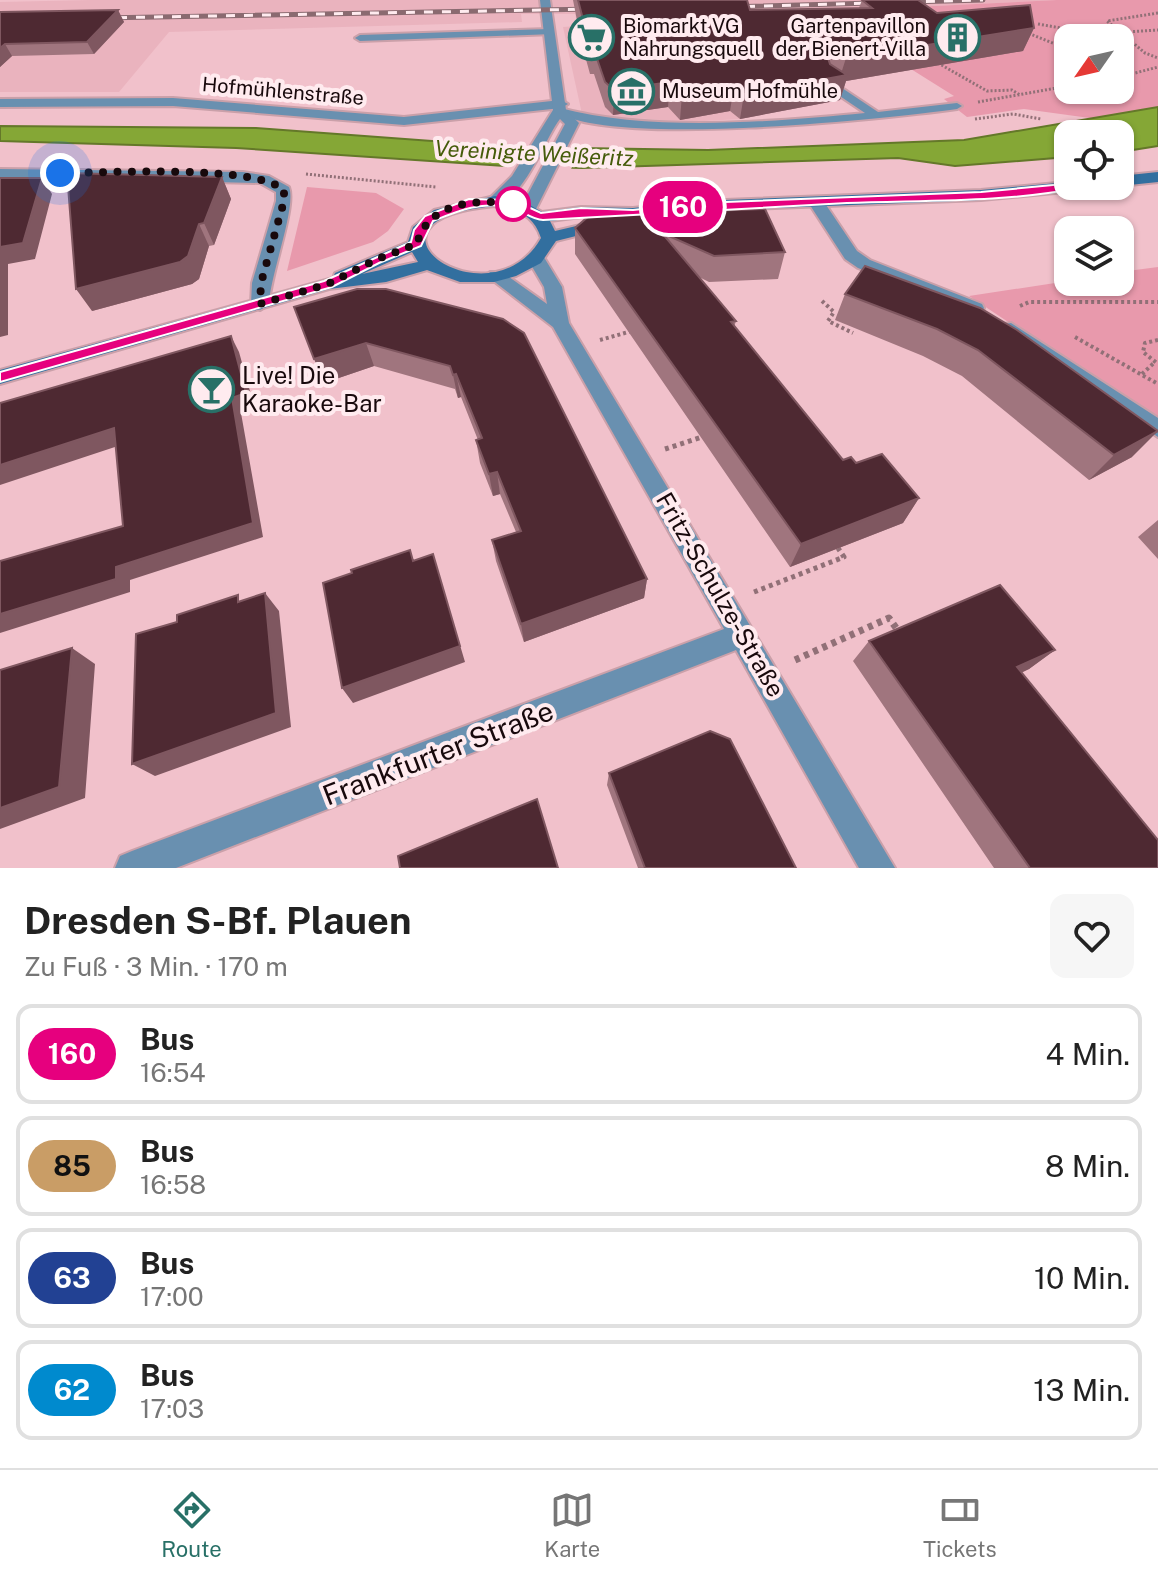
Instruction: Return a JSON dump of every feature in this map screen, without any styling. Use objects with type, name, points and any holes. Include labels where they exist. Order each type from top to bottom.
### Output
[{"type":"main road","points":[[1134,180],[1158,177]]},
{"type":"main road","points":[[633,213],[592,228],[549,238],[536,258],[517,270],[496,276],[458,275],[429,264],[417,244],[420,230],[429,219],[445,210],[469,203],[495,201],[534,213],[633,213],[699,206],[968,196],[1054,188]]},
{"type":"main road","points":[[534,213],[549,238]]},
{"type":"main road","points":[[328,284],[375,260],[417,244]]},
{"type":"main road","points":[[0,377],[328,284],[386,277],[429,264]]},
{"type":"street","points":[[534,213],[535,191],[572,123],[560,108],[545,0]]},
{"type":"street","name":"Hofmühlenstraße","points":[[0,103],[173,102],[404,121],[560,108]]},
{"type":"street","points":[[495,201],[519,180],[560,108]]},
{"type":"street","points":[[0,173],[164,173],[253,177],[278,184],[284,190],[284,201],[261,283],[260,304]]},
{"type":"street","points":[[816,202],[851,255],[864,264],[984,312],[1037,344],[1158,429]]},
{"type":"street","name":"Fritz-Schulze-Straße","points":[[536,258],[553,287],[560,323],[878,868]]},
{"type":"street","name":"Fritz-Schulze-Straße","points":[[496,276],[560,323]]},
{"type":"street","name":"Frankfurter Straße","points":[[132,868],[742,635]]},
{"type":"lane","points":[[360,38],[550,32]]},
{"type":"lane","points":[[829,84],[878,117]]},
{"type":"lane","points":[[560,108],[606,123],[724,124],[878,117],[957,106]]},
{"type":"path","points":[[1110,24],[1107,21],[1158,13]]},
{"type":"path","points":[[1054,28],[1038,24],[1023,30],[1035,40],[1054,42]]},
{"type":"path","points":[[1134,32],[1158,30]]},
{"type":"path","points":[[1134,45],[1158,58]]},
{"type":"path","points":[[927,61],[940,64],[987,91],[1012,90],[1020,95]]},
{"type":"path","points":[[1134,74],[1158,67]]},
{"type":"path","points":[[957,106],[1054,89]]},
{"type":"path","points":[[970,120],[1013,114],[1041,119]]},
{"type":"path","points":[[306,174],[437,187],[444,195]]},
{"type":"path","points":[[822,301],[834,312],[828,321],[853,333]]},
{"type":"path","points":[[1018,307],[1029,302],[1158,302]]},
{"type":"path","points":[[1009,306],[1026,311]]},
{"type":"path","points":[[598,341],[639,329]]},
{"type":"path","points":[[1061,330],[1158,384]]},
{"type":"path","points":[[1142,374],[1156,363],[1143,352],[1145,343],[1158,340]]},
{"type":"path","points":[[665,449],[702,437]]},
{"type":"path","points":[[754,592],[844,557],[838,548]]},
{"type":"path","points":[[795,660],[889,618],[904,639]]},
{"type":"shaded area","points":[[1057,0],[892,8],[751,117],[740,119],[687,122],[582,114],[563,27],[578,26],[575,14],[521,14],[522,22],[169,32],[119,92],[0,92],[0,2]]},
{"type":"shaded area","points":[[1057,0],[1158,0],[1158,107],[1097,119],[1024,109],[967,117],[944,99],[954,96],[871,44],[892,8]]},
{"type":"shaded area","points":[[307,187],[376,193],[404,209],[388,231],[373,242],[287,271]]},
{"type":"shaded area","points":[[1158,267],[1158,421],[969,296],[1054,283],[1054,296],[1134,296],[1134,270]]},
{"type":"water","points":[[1158,107],[1158,146],[1134,150],[1134,120],[1082,120]]},
{"type":"water","name":"Vereinigte Weißeritz","points":[[1054,125],[1054,158],[955,166],[898,158],[582,168],[505,166],[236,148],[0,141],[0,126],[256,128],[515,147],[708,150],[964,140]]},
{"type":"pier","points":[[522,143],[583,146],[570,171],[505,170]]},
{"type":"building","points":[[578,0],[747,0],[750,10],[872,8],[862,0],[918,0],[937,13],[1030,5],[1034,28],[846,58],[831,55],[828,58],[830,64],[847,75],[744,94],[734,86],[682,94],[670,82],[614,90],[605,82],[594,50],[591,50]]},
{"type":"building","points":[[118,10],[87,42],[5,44],[0,48],[0,12]]},
{"type":"building","points":[[67,173],[222,177],[204,223],[199,224],[188,256],[180,262],[76,289]]},
{"type":"building","points":[[0,178],[42,178],[23,243],[0,247]]},
{"type":"building","points":[[765,209],[785,252],[714,256],[662,233],[736,321],[731,322],[843,460],[851,457],[856,463],[882,454],[919,498],[801,544],[575,228],[590,215]]},
{"type":"building","points":[[865,266],[980,308],[1017,330],[1158,431],[1114,455],[978,350],[937,329],[845,294]]},
{"type":"building","points":[[357,289],[386,289],[503,319],[524,333],[647,579],[521,624],[492,540],[521,531],[497,472],[489,474],[476,440],[482,438],[450,366],[366,343],[314,359],[294,307]]},
{"type":"building","points":[[231,336],[246,393],[232,398],[253,523],[116,567],[116,579],[0,614],[0,561],[123,526],[114,428],[0,465],[0,403]]},
{"type":"building","points":[[410,550],[413,561],[433,554],[460,646],[342,688],[323,583]]},
{"type":"building","points":[[1000,585],[1055,650],[1017,667],[1158,840],[1158,868],[1030,868],[869,641]]},
{"type":"building","points":[[265,593],[276,713],[132,764],[136,634],[177,622],[177,615],[238,595],[238,602]]},
{"type":"building","points":[[72,648],[59,787],[0,808],[0,670]]},
{"type":"building","points":[[710,731],[730,739],[796,868],[645,868],[609,773]]},
{"type":"building","points":[[537,799],[558,868],[400,868],[398,856]]},
{"type":"railway","points":[[728,7],[983,0]]},
{"type":"railway","points":[[100,18],[596,9]]},
{"type":"bus line","name":"160","points":[[0,377],[328,284],[375,260],[417,244],[420,230],[429,219],[445,210],[469,203],[495,201],[513,204],[539,217],[581,212],[633,213],[677,207],[931,198],[1054,188]]},
{"type":"place","name":"Gartenpavillon der Bienert-Villa","points":[[957,37]]},
{"type":"place","name":"Biomarkt VG Nahrungsquell","points":[[592,38]]},
{"type":"place","name":"Museum Hofmühle","points":[[631,91]]},
{"type":"place","name":"Live! Die Karaoke-Bar","points":[[211,390]]},
{"type":"route","points":[[60,173],[213,174],[264,179],[278,184],[284,190],[284,201],[261,283],[260,304],[328,284],[375,260],[417,244],[420,230],[429,219],[445,210],[469,203],[495,201],[513,204]]}]
